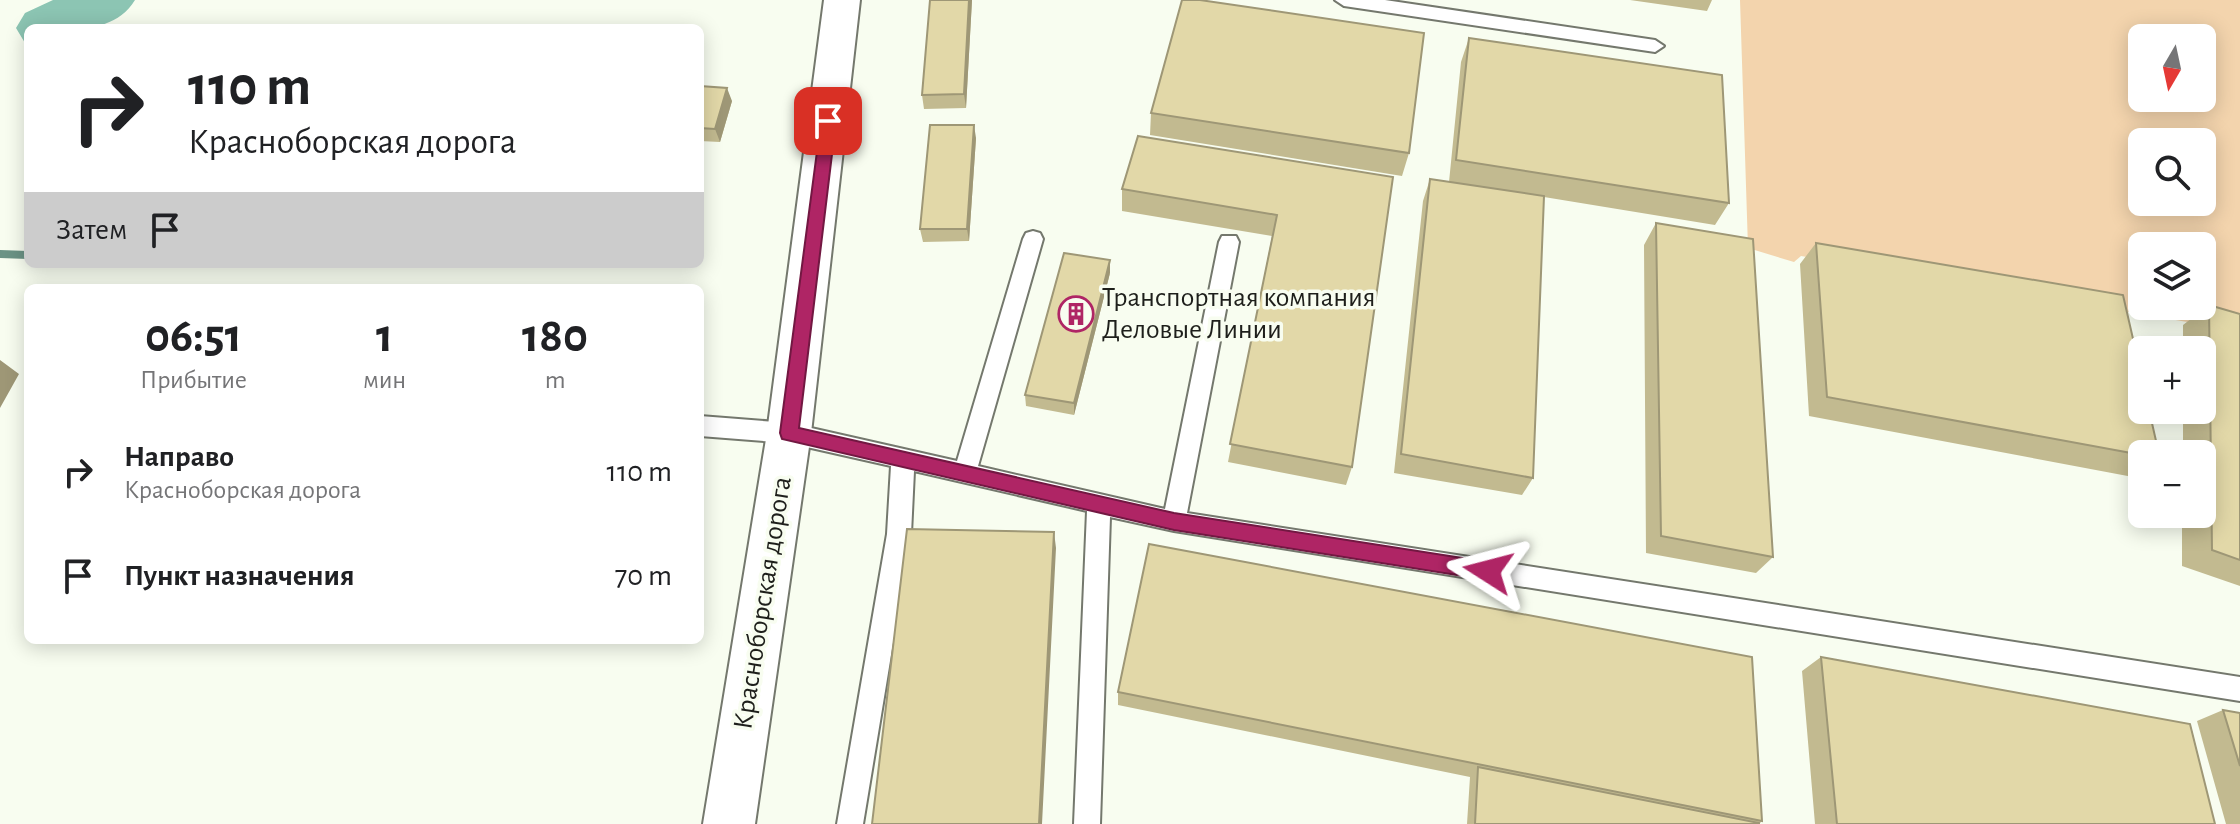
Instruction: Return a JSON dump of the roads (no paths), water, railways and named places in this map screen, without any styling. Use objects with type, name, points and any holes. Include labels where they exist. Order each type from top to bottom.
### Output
[{"type":"street","name":"Красноборская дорога","points":[[729,824],[789,433],[842,0]]},
{"type":"lane","points":[[1344,0],[1655,46]]},
{"type":"lane","points":[[965,473],[1033,239]]},
{"type":"lane","points":[[1174,521],[1229,242]]},
{"type":"lane","points":[[704,426],[789,433],[1174,521],[2240,689]]},
{"type":"lane","points":[[850,824],[899,534],[903,460]]},
{"type":"lane","points":[[1087,824],[1099,504]]},
{"type":"waterway","points":[[54,24],[105,0]]},
{"type":"waterway","points":[[0,254],[24,255]]},
{"type":"place","name":"Транспортная компания Деловые Линии","points":[[1076,314]]}]
